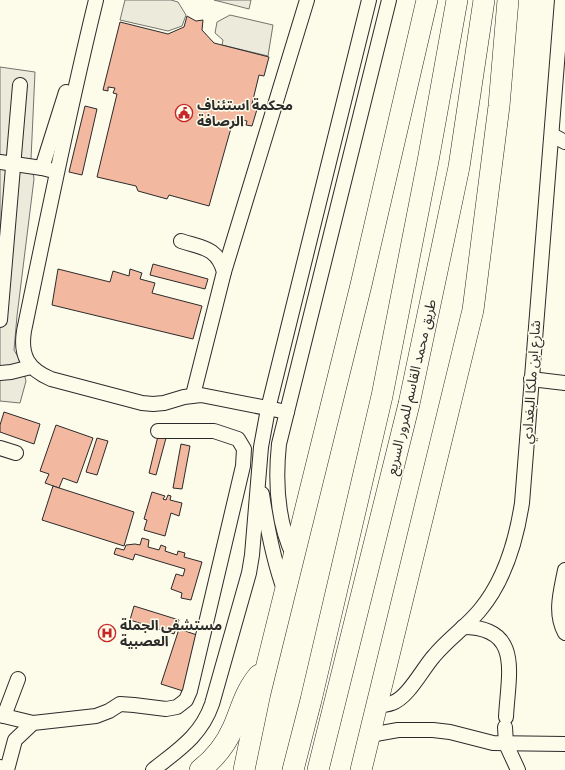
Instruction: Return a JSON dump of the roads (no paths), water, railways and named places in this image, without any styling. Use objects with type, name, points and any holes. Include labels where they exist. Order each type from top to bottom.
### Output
[{"type":"highway","points":[[244,770],[267,665],[361,285],[427,0]]},
{"type":"highway","name":"طريق محمد القاسم للمرور السريع","points":[[293,770],[311,700],[382,396],[428,161],[457,0]]},
{"type":"highway","name":"طريق محمد القاسم للمرور السريع","points":[[318,770],[409,404],[459,167],[484,0]]},
{"type":"highway","points":[[363,768],[473,310],[499,106],[508,0]]},
{"type":"highway","points":[[200,770],[212,759],[227,740],[249,688],[267,665]]},
{"type":"main road","points":[[0,769],[6,770]]},
{"type":"street","points":[[96,0],[56,172],[22,342],[25,354],[31,366],[41,374],[51,379],[142,403],[164,403],[193,395],[201,395],[287,412]]},
{"type":"street","points":[[193,395],[224,272],[307,0]]},
{"type":"street","points":[[153,770],[192,738],[202,726],[209,712],[249,573],[252,555],[259,468],[268,409],[369,0]]},
{"type":"street","points":[[294,557],[284,532],[278,490],[277,473],[279,444],[389,0]]},
{"type":"street","name":"شارع ابن ملكا البغدادي","points":[[377,705],[392,703],[402,697],[432,658],[480,611],[493,592],[504,571],[518,529],[522,503],[562,0]]},
{"type":"street","points":[[42,168],[70,79],[80,66]]},
{"type":"street","points":[[0,320],[7,163],[20,85]]},
{"type":"street","points":[[552,135],[565,142]]},
{"type":"street","points":[[7,163],[42,168],[56,172]]},
{"type":"street","points":[[181,241],[212,251],[221,262],[224,272]]},
{"type":"street","points":[[0,372],[11,372],[31,366]]},
{"type":"street","points":[[531,379],[565,383]]},
{"type":"street","points":[[18,679],[2,715],[32,723],[96,716],[109,711],[120,704],[166,709],[177,707],[186,700],[190,691],[243,466],[244,449],[238,438],[214,432],[158,431]]},
{"type":"street","points":[[0,448],[16,453]]},
{"type":"street","points":[[259,468],[272,552],[285,592]]},
{"type":"street","points":[[565,570],[558,611],[561,625],[565,633]]},
{"type":"street","points":[[462,627],[478,627],[490,631],[499,638],[506,648],[509,666],[505,722],[506,744],[518,770]]},
{"type":"street","points":[[6,770],[15,740],[32,723]]},
{"type":"street","points":[[370,734],[398,730],[433,730],[450,732],[493,743],[565,744]]},
{"type":"place","name":"محكمة استئناف الرصافة","points":[[184,113]]},
{"type":"place","name":"مستشفى الجملة العصبية","points":[[107,633]]}]
